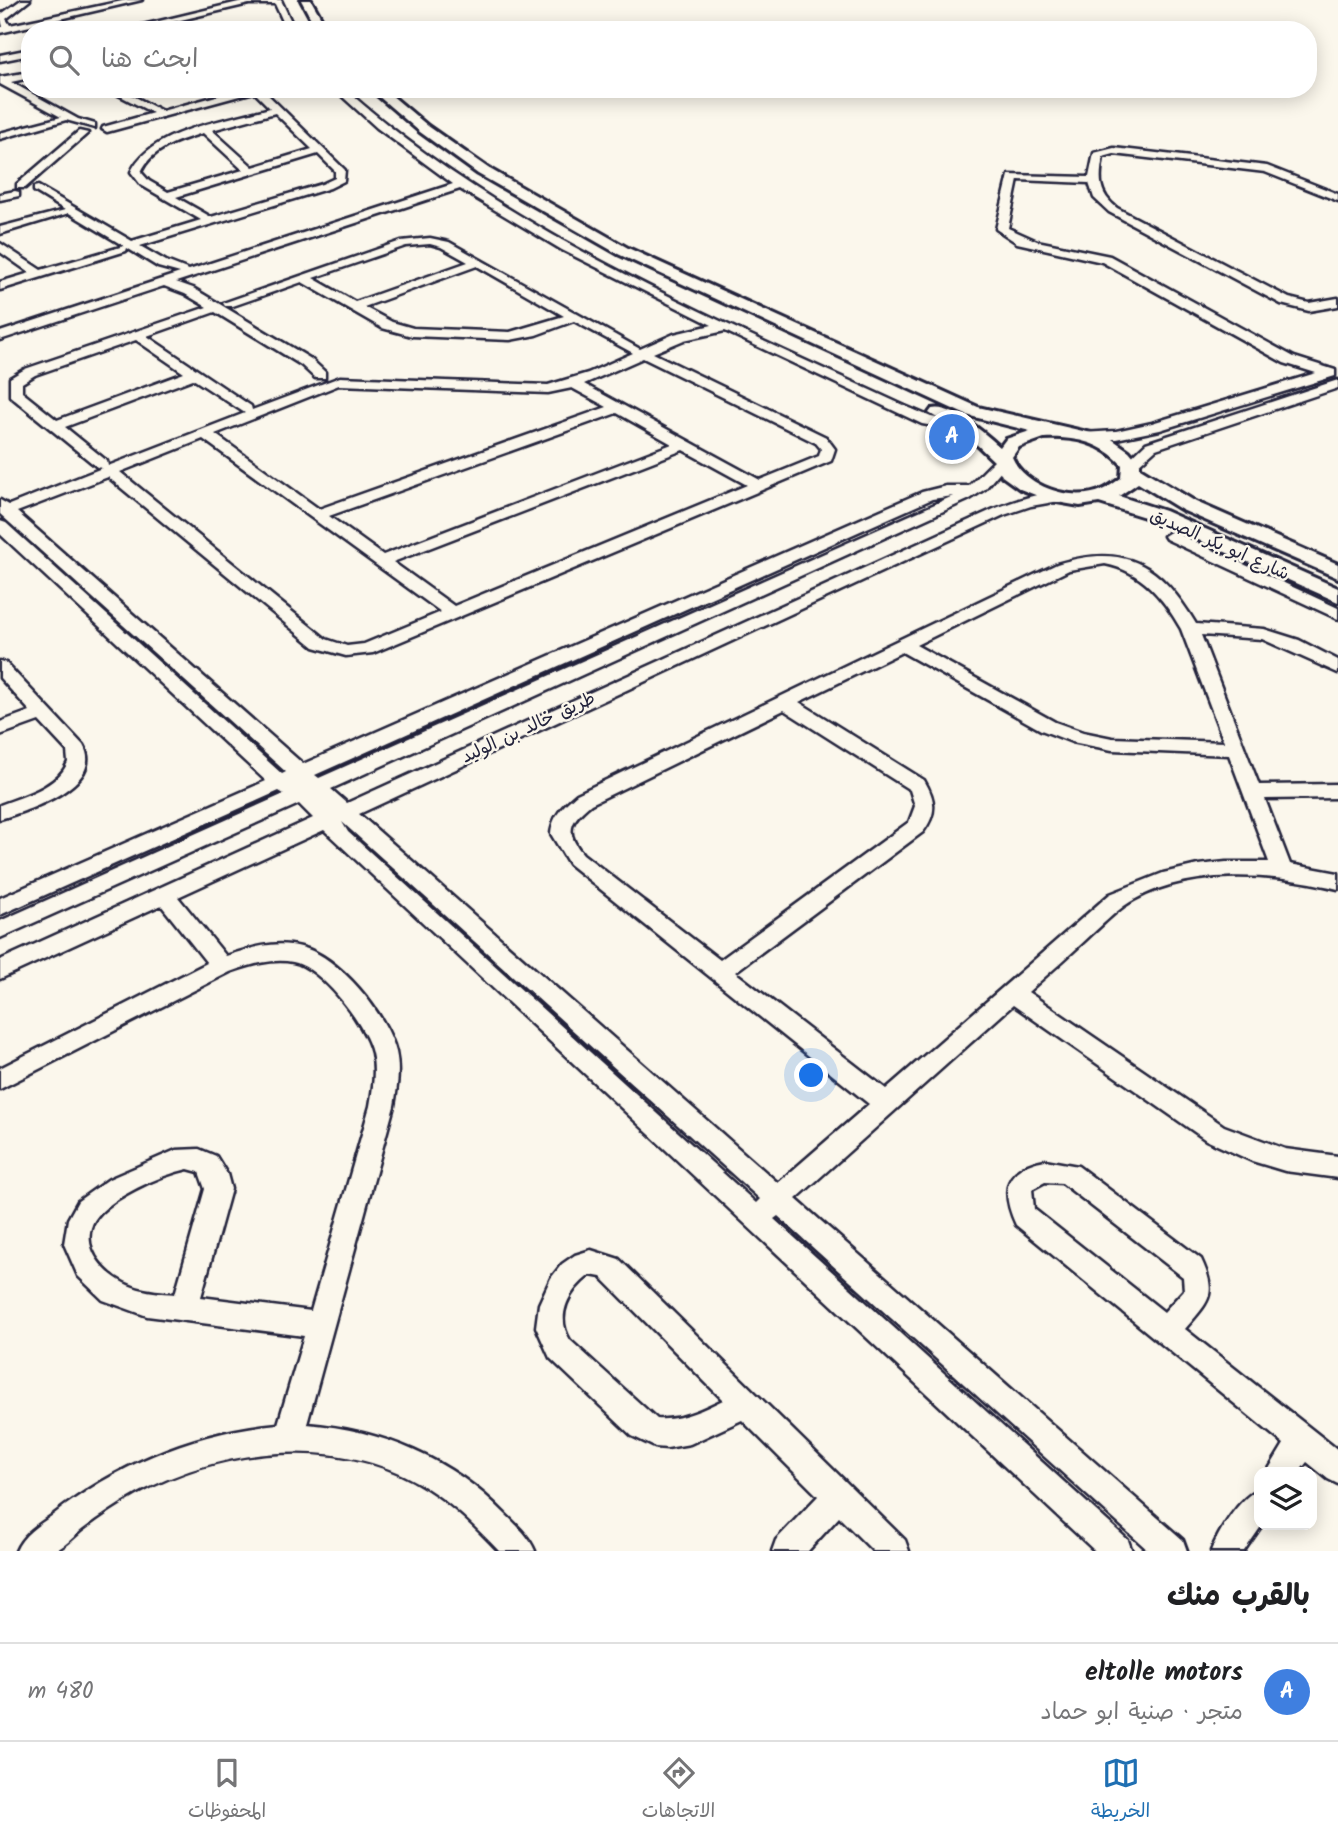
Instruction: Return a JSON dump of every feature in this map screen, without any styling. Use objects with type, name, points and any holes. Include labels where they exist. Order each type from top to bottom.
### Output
[{"type":"main road","points":[[281,0],[298,21]]},
{"type":"main road","points":[[306,0],[318,21]]},
{"type":"main road","points":[[366,98],[406,132],[438,139],[483,171],[560,217],[664,271],[972,411],[1056,432],[1087,436]]},
{"type":"main road","points":[[385,98],[422,136]]},
{"type":"main road","name":"شارع ابو بكر الصديق","points":[[422,136],[489,191],[606,258],[967,428],[987,442],[1002,460],[1005,470],[1020,483],[1042,493],[1060,497],[1101,497],[1146,510],[1210,546],[1329,592]]},
{"type":"main road","points":[[1002,460],[1009,444],[1017,439],[1056,432]]},
{"type":"main road","name":"شارع ابو بكر الصديق","points":[[1087,436],[1110,445],[1132,468],[1189,506],[1338,573]]},
{"type":"main road","points":[[1101,497],[1124,487],[1132,468]]},
{"type":"main road","points":[[1329,592],[1323,577],[1338,573]]},
{"type":"street","points":[[4,29],[1,18],[26,0]]},
{"type":"street","points":[[37,21],[117,2],[138,0]]},
{"type":"street","points":[[153,21],[247,0]]},
{"type":"street","points":[[166,21],[249,2],[281,0],[288,21]]},
{"type":"street","points":[[0,57],[21,52]]},
{"type":"street","points":[[1,83],[21,77]]},
{"type":"street","points":[[1,83],[21,95]]},
{"type":"street","points":[[1,83],[21,93]]},
{"type":"street","points":[[25,98],[61,120],[93,130]]},
{"type":"street","points":[[30,98],[93,130]]},
{"type":"street","points":[[130,98],[158,112]]},
{"type":"street","points":[[19,191],[93,130],[209,98]]},
{"type":"street","points":[[38,188],[48,173],[93,130],[219,98]]},
{"type":"street","points":[[0,286],[337,181],[342,173],[264,98]]},
{"type":"street","points":[[349,98],[399,141],[458,183],[592,261],[725,327],[927,421],[967,428]]},
{"type":"street","points":[[210,221],[139,177],[136,172],[140,160],[163,144],[275,110]]},
{"type":"street","points":[[0,136],[61,120]]},
{"type":"street","points":[[206,130],[251,171]]},
{"type":"street","points":[[167,196],[317,151]]},
{"type":"street","points":[[1338,198],[1267,169],[1114,151],[1098,155],[1094,180],[1094,192],[1113,210],[1285,301],[1308,307],[1338,302]]},
{"type":"street","points":[[1094,180],[1013,177],[1002,229],[1020,240],[1106,259],[1289,360],[1335,376]]},
{"type":"street","points":[[0,330],[88,304],[458,183]]},
{"type":"street","points":[[0,195],[38,188],[126,247],[161,280],[222,305]]},
{"type":"street","points":[[19,191],[42,199],[126,247],[187,272],[222,305],[306,362],[331,375],[538,390],[573,383],[681,329],[698,314]]},
{"type":"street","points":[[0,231],[64,213]]},
{"type":"street","points":[[422,241],[445,244],[478,262],[638,351],[825,444],[828,454],[821,462],[454,614],[367,649],[346,651],[327,647],[15,393],[15,381],[30,372],[405,243],[422,241]]},
{"type":"street","points":[[0,247],[40,274]]},
{"type":"street","points":[[354,306],[478,262]]},
{"type":"street","points":[[304,278],[387,325],[412,332],[510,336],[531,332],[575,316]]},
{"type":"street","points":[[0,336],[88,304]]},
{"type":"street","points":[[725,327],[690,332],[568,376],[546,381],[331,375],[2,511],[80,588],[299,785],[777,1200],[1166,1549]]},
{"type":"street","points":[[136,335],[246,408]]},
{"type":"street","points":[[55,426],[195,374]]},
{"type":"street","points":[[106,467],[204,433],[331,375]]},
{"type":"street","points":[[1087,436],[1116,435],[1155,427],[1335,376]]},
{"type":"street","points":[[1132,468],[1151,446],[1335,376]]},
{"type":"street","points":[[573,383],[761,487]]},
{"type":"street","points":[[317,515],[618,408]]},
{"type":"street","points":[[1155,427],[1173,439]]},
{"type":"street","points":[[204,433],[454,614]]},
{"type":"street","points":[[381,561],[684,444]]},
{"type":"street","name":"طريق خالد بن الوليد","points":[[0,930],[299,785],[974,491],[1002,460]]},
{"type":"street","name":"طريق خالد بن الوليد","points":[[0,970],[999,512],[1028,502],[1060,497]]},
{"type":"street","points":[[1172,536],[1210,546],[1338,614]]},
{"type":"street","points":[[887,1104],[576,859],[565,848],[560,835],[562,821],[571,809],[584,799],[1063,566],[1092,559],[1118,562],[1143,571],[1165,590],[1190,629],[1282,870]]},
{"type":"street","points":[[1190,629],[1264,634],[1293,644],[1338,667]]},
{"type":"street","points":[[902,645],[1048,726],[1079,738],[1112,744],[1237,749]]},
{"type":"street","points":[[0,667],[76,749],[79,757],[78,765],[63,783],[51,791],[0,812]]},
{"type":"street","points":[[719,972],[916,827],[923,818],[926,807],[924,796],[917,785],[785,702]]},
{"type":"street","points":[[0,729],[43,713]]},
{"type":"street","points":[[0,907],[299,785]]},
{"type":"street","points":[[1253,792],[1338,791]]},
{"type":"street","points":[[335,815],[341,837],[756,1219],[1102,1546]]},
{"type":"street","points":[[756,1219],[1117,900],[1166,878],[1212,869],[1282,870],[1338,881]]},
{"type":"street","points":[[163,894],[222,966]]},
{"type":"street","points":[[0,1079],[222,966],[253,955],[279,952],[303,956],[323,968],[368,1018],[381,1041],[386,1063],[382,1106],[289,1437]]},
{"type":"street","points":[[1013,993],[1215,1133],[1261,1153],[1285,1160],[1338,1167]]},
{"type":"street","points":[[185,1308],[218,1189],[216,1172],[205,1161],[186,1158],[166,1163],[96,1199],[83,1214],[76,1232],[78,1248],[87,1267],[101,1283],[120,1295],[143,1303],[320,1325]]},
{"type":"street","points":[[1166,1330],[1198,1294],[1192,1268],[1069,1174],[1047,1169],[1029,1175],[1022,1181],[1018,1198],[1025,1217],[1338,1469]]},
{"type":"street","points":[[746,1403],[689,1429],[673,1434],[656,1433],[642,1426],[561,1349],[552,1336],[550,1307],[573,1271],[584,1263],[598,1262],[610,1268],[746,1403],[838,1496],[894,1551]]},
{"type":"street","points":[[31,1551],[84,1509],[135,1479],[186,1457],[238,1442],[289,1437],[328,1439],[367,1446],[403,1458],[438,1476],[474,1502],[520,1551]]},
{"type":"street","points":[[1286,1467],[1304,1441]]},
{"type":"street","points":[[787,1551],[838,1496]]},
{"type":"street","points":[[1226,1551],[1254,1511]]},
{"type":"place","name":"eltolle motors","points":[[952,437]]}]
